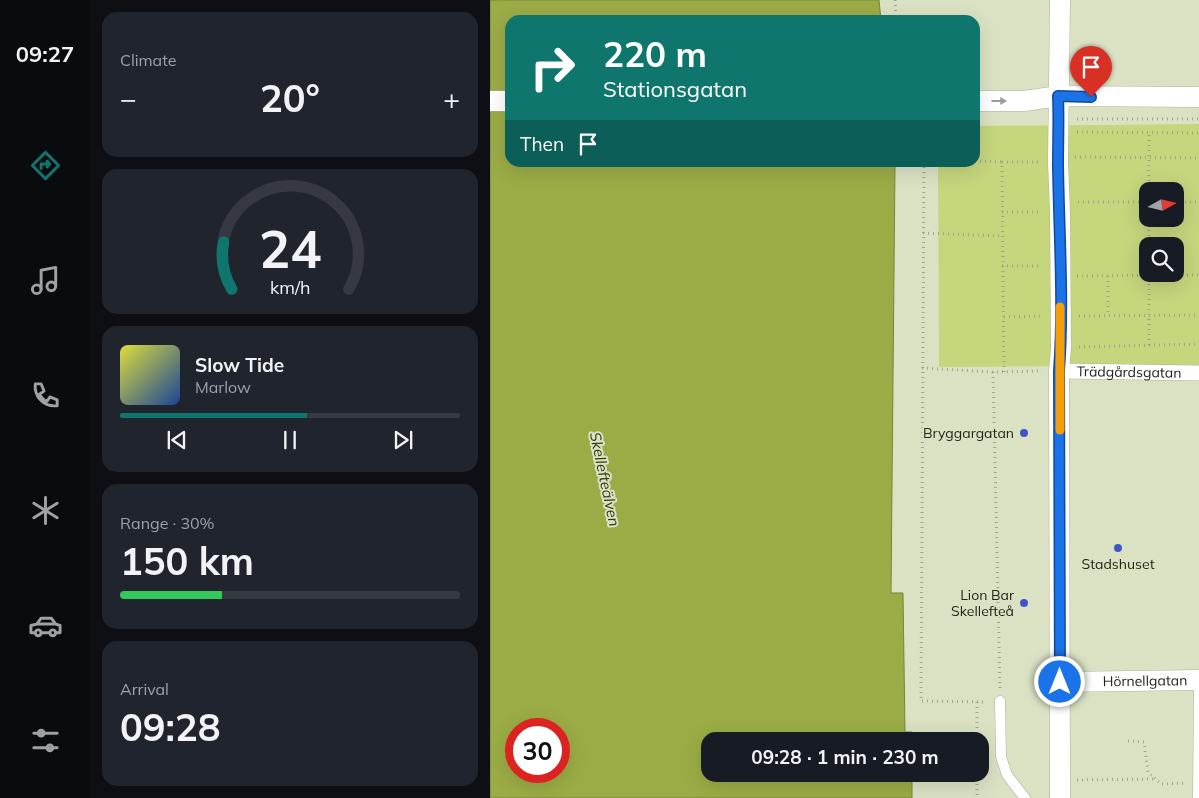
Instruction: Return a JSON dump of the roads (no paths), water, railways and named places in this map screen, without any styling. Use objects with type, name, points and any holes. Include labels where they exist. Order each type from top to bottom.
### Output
[{"type":"street","points":[[1060,0],[1058,96],[1061,348],[1059,371],[1060,798]]},
{"type":"street","points":[[980,101],[1024,101],[1058,96],[1199,97]]},
{"type":"street","points":[[490,101],[505,101]]},
{"type":"street","name":"Trädgårdsgatan","points":[[1059,371],[1199,373]]},
{"type":"street","name":"Hörnellgatan","points":[[1060,682],[1199,680]]},
{"type":"lane","points":[[1198,798],[1199,680]]},
{"type":"lane","points":[[1000,701],[1001,757],[1007,775],[1025,798]]},
{"type":"water","name":"Skellefteälven","points":[[490,0],[879,0],[880,15],[505,15],[505,167],[895,167],[891,593],[903,593],[905,732],[701,732],[701,782],[912,782],[912,798],[490,798]]},
{"type":"place","name":"Bryggargatan","points":[[1024,433]]},
{"type":"place","name":"Stadshuset","points":[[1118,548]]},
{"type":"place","name":"Lion Bar Skellefteå","points":[[1024,603]]}]
